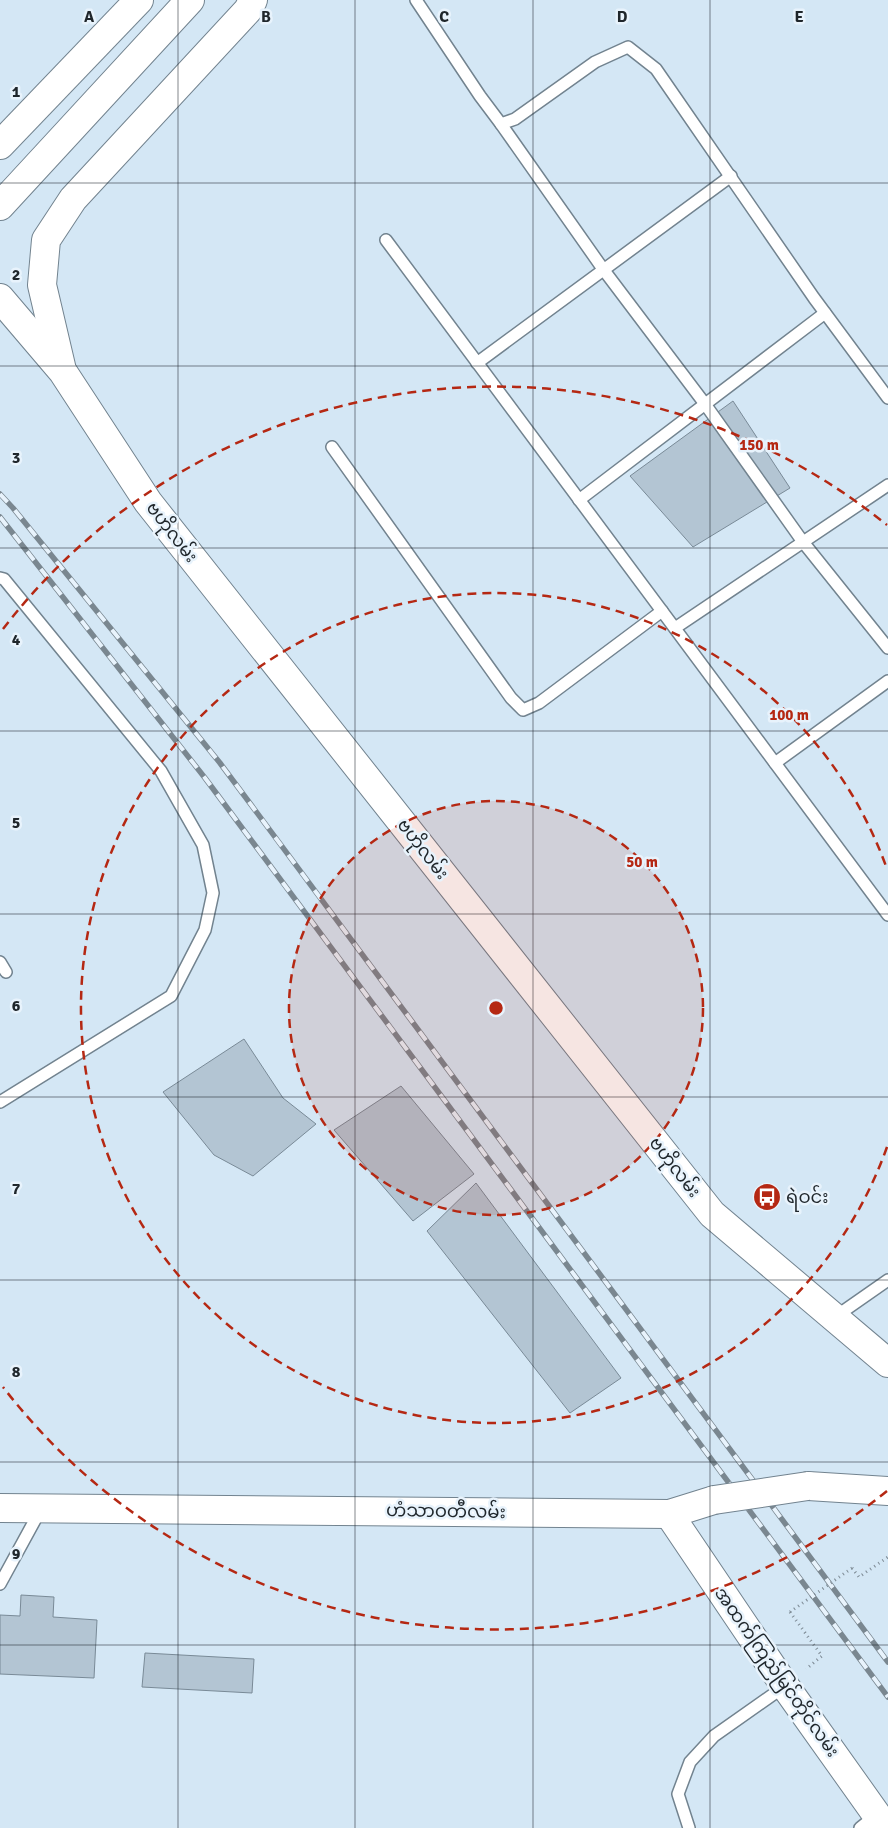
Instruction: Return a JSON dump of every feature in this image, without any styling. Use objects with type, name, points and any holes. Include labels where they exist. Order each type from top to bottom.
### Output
[{"type":"main road","points":[[0,145],[139,0]]},
{"type":"main road","points":[[0,206],[190,0]]},
{"type":"main road","points":[[63,372],[42,285],[46,240],[73,199],[248,10],[253,0]]},
{"type":"main road","name":"ဗဟိုလမ်း","points":[[0,298],[63,372],[148,502],[712,1214],[888,1363]]},
{"type":"main road","name":"ဟံသာဝတီလမ်း","points":[[0,1508],[669,1514],[714,1500],[808,1486],[888,1491]]},
{"type":"main road","name":"အထက်ကြည်မြင်တိုင်လမ်း","points":[[669,1514],[785,1686],[874,1824]]},
{"type":"lane","points":[[416,0],[480,96],[603,269],[705,404],[803,542],[888,648]]},
{"type":"lane","points":[[501,124],[515,120],[595,62],[628,47],[656,69],[825,313],[888,398]]},
{"type":"lane","points":[[477,363],[730,176]]},
{"type":"lane","points":[[386,240],[775,763],[886,909]]},
{"type":"lane","points":[[579,500],[825,313]]},
{"type":"lane","points":[[332,446],[511,698],[523,710],[538,703],[662,611]]},
{"type":"lane","points":[[675,628],[888,485]]},
{"type":"lane","points":[[0,578],[4,579],[161,771],[203,845],[213,893],[205,930],[171,996],[0,1102]]},
{"type":"lane","points":[[775,763],[888,680]]},
{"type":"lane","points":[[0,962],[6,972]]},
{"type":"lane","points":[[834,1318],[888,1280]]},
{"type":"lane","points":[[0,1584],[42,1508]]},
{"type":"lane","points":[[689,1828],[678,1794],[690,1762],[714,1736],[785,1686]]},
{"type":"path","points":[[785,1686],[822,1656],[790,1612],[852,1568],[858,1577],[888,1557]]},
{"type":"building","points":[[733,401],[790,488],[693,547],[630,476]]},
{"type":"building","points":[[244,1039],[283,1098],[316,1124],[253,1176],[214,1155],[163,1092]]},
{"type":"building","points":[[401,1086],[474,1174],[413,1221],[334,1130]]},
{"type":"building","points":[[476,1183],[621,1378],[570,1413],[427,1231]]},
{"type":"building","points":[[21,1595],[54,1597],[53,1617],[97,1620],[94,1678],[0,1674],[0,1615],[20,1616]]},
{"type":"building","points":[[145,1653],[254,1659],[252,1693],[142,1687]]},
{"type":"railway","points":[[0,494],[220,763],[888,1662]]},
{"type":"railway","points":[[0,517],[205,778],[888,1697]]},
{"type":"place","name":"ရဲဝင်း","points":[[767,1197]]}]
